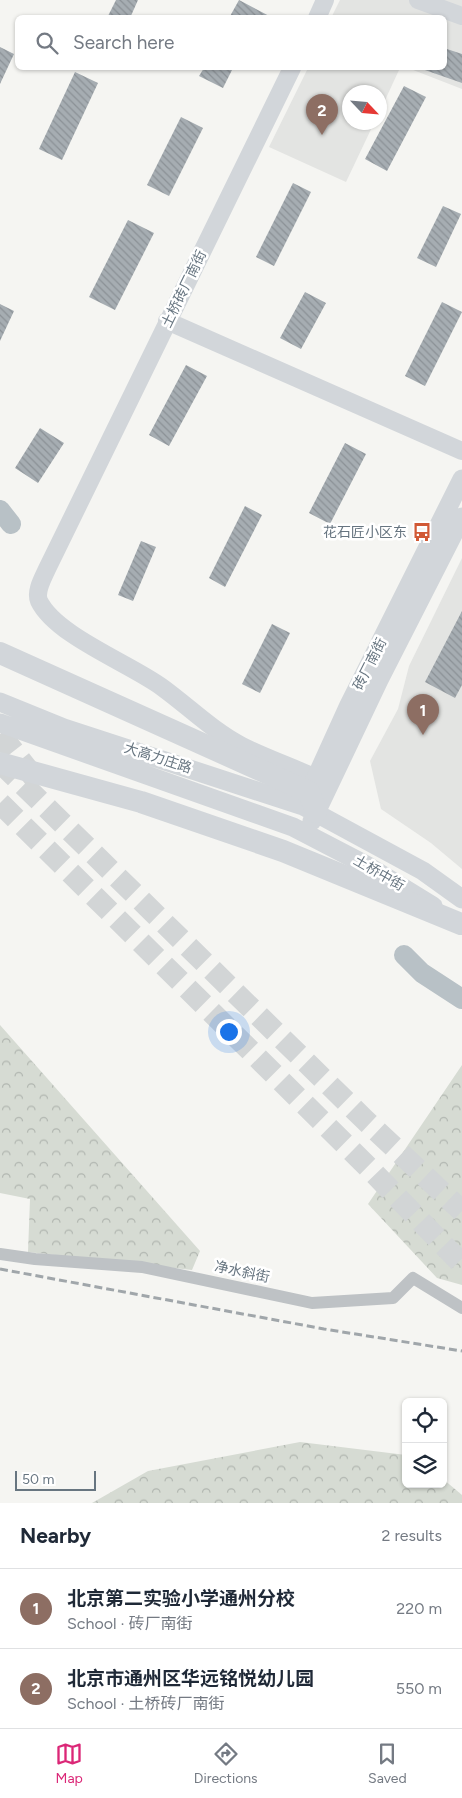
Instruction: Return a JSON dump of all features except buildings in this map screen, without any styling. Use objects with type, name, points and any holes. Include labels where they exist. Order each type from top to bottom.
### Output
[{"type":"highway","points":[[0,653],[311,797]]},
{"type":"highway","points":[[0,763],[141,802],[290,854],[461,925]]},
{"type":"main road","name":"砖厂南街","points":[[290,854],[349,705],[462,479]]},
{"type":"main road","name":"砖厂南街","points":[[311,797],[379,680],[462,517]]},
{"type":"main road","name":"大高力庄路","points":[[0,702],[64,728],[311,797],[462,899]]},
{"type":"main road","name":"大高力庄路","points":[[0,723],[300,831]]},
{"type":"main road","name":"土桥中街","points":[[300,831],[403,886],[461,925]]},
{"type":"street","points":[[318,15],[325,0]]},
{"type":"street","points":[[418,0],[462,16]]},
{"type":"street","name":"土桥砖厂南街","points":[[291,70],[76,510],[40,586],[38,599],[48,614],[69,632],[163,688],[214,728],[242,746],[311,797]]},
{"type":"street","points":[[167,322],[462,451]]},
{"type":"street","name":"净水斜街","points":[[0,1254],[35,1259],[142,1267],[312,1303],[393,1298],[413,1278],[462,1308]]},
{"type":"shaded area","points":[[340,0],[462,0],[462,89],[413,70],[447,70],[447,15],[332,15]]},
{"type":"shaded area","points":[[307,70],[399,70],[387,96],[387,85],[342,85],[342,130],[371,130],[346,182],[269,147]]},
{"type":"shaded area","points":[[462,558],[462,869],[431,843],[381,809],[370,761],[398,709],[409,666]]},
{"type":"green space","points":[[0,1025],[200,1251],[192,1270],[28,1252],[30,1199],[0,1193]]},
{"type":"green space","points":[[462,1065],[462,1285],[437,1278],[368,1204]]},
{"type":"green space","points":[[300,1442],[402,1455],[402,1488],[447,1488],[447,1482],[462,1495],[462,1503],[92,1503],[148,1471]]},
{"type":"waterway","points":[[0,510],[11,524]]},
{"type":"waterway","points":[[404,955],[422,973],[462,999]]},
{"type":"tunnel","points":[[0,734],[36,780]]},
{"type":"tunnel","points":[[0,762],[364,1119],[462,1211]]},
{"type":"tunnel","points":[[0,803],[369,1168],[462,1264]]},
{"type":"railway","points":[[0,1269],[324,1329],[462,1351]]},
{"type":"place","name":"北京市通州区华远铭悦幼儿园","points":[[322,135]]},
{"type":"place","name":"花石匠小区东","points":[[422,532]]},
{"type":"place","name":"北京第二实验小学通州分校","points":[[423,735]]}]
